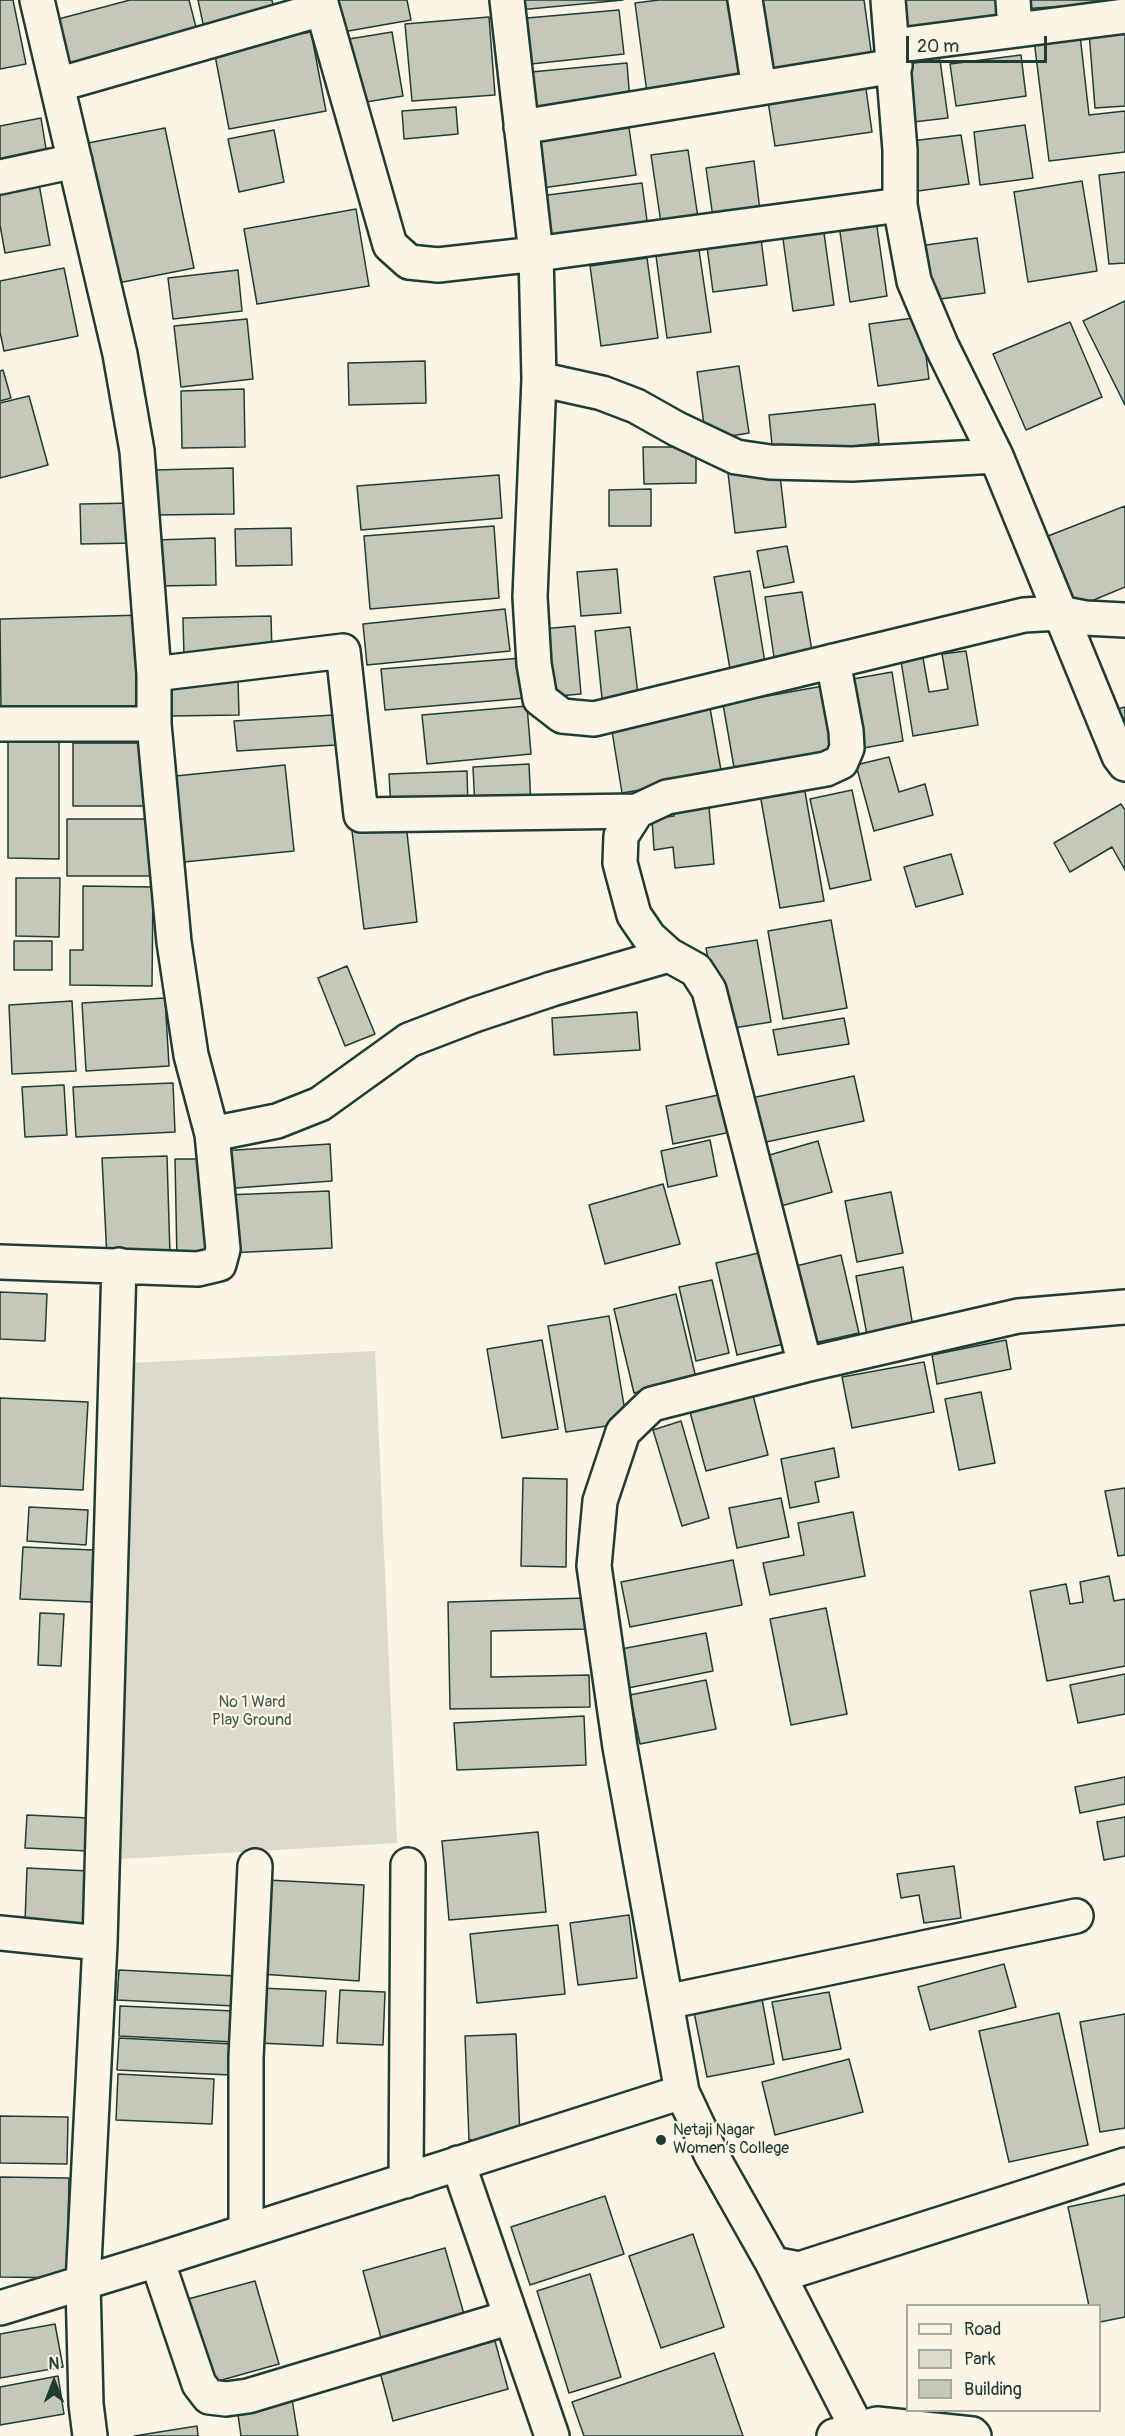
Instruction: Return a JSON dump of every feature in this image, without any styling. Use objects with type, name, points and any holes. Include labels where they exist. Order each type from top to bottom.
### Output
[{"type":"street","points":[[0,1262],[198,1269],[219,1264],[223,1249],[212,1134],[191,1055],[174,942],[154,724],[154,674],[137,451],[120,354],[37,0]]},
{"type":"street","points":[[507,0],[536,254],[539,379],[530,597],[534,664],[540,699],[562,716],[594,719],[1024,615],[1059,613],[1085,618],[1125,621]]},
{"type":"street","points":[[745,0],[759,88]]},
{"type":"street","points":[[888,0],[900,150],[900,205],[914,281],[941,345],[996,456],[1059,613],[1119,756],[1125,764]]},
{"type":"street","points":[[57,86],[321,4],[390,245],[409,262],[438,265],[536,254],[900,205]]},
{"type":"street","points":[[521,127],[759,88],[894,56],[1014,15],[1125,16]]},
{"type":"street","points":[[0,177],[75,161]]},
{"type":"street","points":[[539,379],[602,393],[636,406],[677,429],[736,457],[770,462],[852,464],[996,456]]},
{"type":"street","points":[[154,674],[343,651],[361,815],[637,812],[667,797],[826,768],[841,762],[847,748],[846,731],[833,662]]},
{"type":"street","points":[[0,724],[154,724]]},
{"type":"street","points":[[637,812],[621,836],[620,863],[634,915],[649,936],[669,955],[696,970],[709,990],[805,1365]]},
{"type":"street","points":[[212,1134],[277,1121],[320,1104],[409,1040],[552,989],[669,955]]},
{"type":"street","points":[[90,2436],[86,2404],[83,2284],[100,1943],[119,1265]]},
{"type":"street","points":[[974,2436],[877,2424],[851,2434],[772,2264],[711,2156],[682,2092],[620,1747],[594,1566],[600,1501],[623,1432],[652,1404],[805,1365],[1018,1316],[1125,1306]]},
{"type":"street","points":[[406,2181],[408,1865]]},
{"type":"street","points":[[246,2231],[246,2058],[255,1866]]},
{"type":"street","points":[[666,2002],[1076,1916]]},
{"type":"street","points":[[0,1933],[100,1943]]},
{"type":"street","points":[[0,2308],[83,2284],[682,2092]]},
{"type":"street","points":[[458,2163],[552,2436]]},
{"type":"street","points":[[772,2264],[799,2269],[1125,2165]]},
{"type":"street","points":[[157,2260],[199,2384],[209,2397],[226,2399],[248,2396],[511,2317]]},
{"type":"green space","name":"No 1 Ward Play Ground","points":[[375,1351],[397,1843],[104,1860],[128,1363]]},
{"type":"building","points":[[0,0],[13,0],[26,64],[0,69]]},
{"type":"building","points":[[130,0],[189,0],[198,35],[64,71],[51,21]]},
{"type":"building","points":[[198,0],[272,0],[275,14],[204,28]]},
{"type":"building","points":[[331,0],[407,0],[411,20],[337,33]]},
{"type":"building","points":[[518,0],[623,0],[519,10]]},
{"type":"building","points":[[659,0],[741,0],[751,78],[647,93],[635,3]]},
{"type":"building","points":[[754,0],[864,0],[872,58],[764,73]]},
{"type":"building","points":[[902,0],[1003,0],[1006,18],[907,31]]},
{"type":"building","points":[[1020,0],[1123,0],[1123,2],[1021,9]]},
{"type":"building","points":[[619,10],[624,54],[531,64],[527,18]]},
{"type":"building","points":[[489,17],[495,95],[412,101],[405,24]]},
{"type":"building","points":[[1125,30],[1125,106],[1095,108],[1089,32]]},
{"type":"building","points":[[311,32],[326,111],[229,129],[214,50]]},
{"type":"building","points":[[392,32],[403,96],[360,103],[349,39]]},
{"type":"building","points":[[1080,35],[1089,115],[1125,111],[1125,152],[1049,161],[1034,40]]},
{"type":"building","points":[[1021,55],[1026,96],[956,106],[950,64]]},
{"type":"building","points":[[940,60],[948,118],[913,122],[905,64]]},
{"type":"building","points":[[627,63],[630,102],[534,111],[531,72]]},
{"type":"building","points":[[865,82],[872,132],[775,146],[767,95]]},
{"type":"building","points":[[456,107],[458,134],[404,139],[402,111]]},
{"type":"building","points":[[41,118],[48,161],[0,170],[0,126]]},
{"type":"building","points":[[1025,125],[1033,178],[980,185],[974,132]]},
{"type":"building","points":[[165,128],[194,268],[118,283],[88,143]]},
{"type":"building","points":[[629,128],[636,175],[542,188],[535,140]]},
{"type":"building","points":[[274,130],[284,182],[239,192],[228,139]]},
{"type":"building","points":[[961,135],[969,184],[918,191],[911,141]]},
{"type":"building","points":[[688,150],[698,218],[661,223],[651,155]]},
{"type":"building","points":[[754,161],[761,219],[714,225],[706,168]]},
{"type":"building","points":[[1125,172],[1125,263],[1109,264],[1099,175]]},
{"type":"building","points":[[1082,181],[1097,271],[1028,282],[1014,192]]},
{"type":"building","points":[[642,183],[648,228],[546,242],[540,196]]},
{"type":"building","points":[[39,184],[50,245],[5,253],[0,225],[0,191]]},
{"type":"building","points":[[356,209],[369,286],[257,304],[244,229]]},
{"type":"building","points":[[876,220],[887,296],[850,302],[839,225]]},
{"type":"building","points":[[823,226],[834,305],[793,311],[782,232]]},
{"type":"building","points":[[760,231],[767,285],[713,292],[706,239]]},
{"type":"building","points":[[977,238],[985,293],[933,300],[926,245]]},
{"type":"building","points":[[699,250],[711,332],[667,338],[656,256]]},
{"type":"building","points":[[647,258],[658,338],[601,346],[590,266]]},
{"type":"building","points":[[64,268],[78,336],[4,351],[0,332],[0,281]]},
{"type":"building","points":[[238,270],[242,311],[173,319],[168,278]]},
{"type":"building","points":[[1125,301],[1125,405],[1083,321]]},
{"type":"building","points":[[921,317],[929,379],[878,386],[869,324]]},
{"type":"building","points":[[247,319],[253,379],[181,387],[174,326]]},
{"type":"building","points":[[1070,322],[1102,397],[1026,430],[993,354]]},
{"type":"building","points":[[425,361],[426,403],[349,405],[348,363]]},
{"type":"building","points":[[739,366],[749,433],[706,440],[697,372]]},
{"type":"building","points":[[3,370],[11,398],[0,401],[0,371]]},
{"type":"building","points":[[244,389],[245,447],[182,448],[181,391]]},
{"type":"building","points":[[29,396],[48,465],[0,478],[0,403]]},
{"type":"building","points":[[875,404],[879,443],[773,455],[769,415]]},
{"type":"building","points":[[643,447],[696,447],[696,483],[644,484]]},
{"type":"building","points":[[779,467],[786,527],[735,533],[728,473]]},
{"type":"building","points":[[233,468],[234,514],[154,515],[154,470]]},
{"type":"building","points":[[499,475],[502,518],[361,530],[357,486]]},
{"type":"building","points":[[651,489],[651,526],[609,526],[609,490]]},
{"type":"building","points":[[135,503],[136,543],[81,544],[80,504]]},
{"type":"building","points":[[1125,506],[1125,587],[1077,607],[1048,536]]},
{"type":"building","points":[[494,526],[499,598],[370,609],[364,536]]},
{"type":"building","points":[[291,528],[292,565],[236,566],[235,529]]},
{"type":"building","points":[[215,538],[216,585],[157,586],[156,540]]},
{"type":"building","points":[[787,546],[794,582],[764,588],[757,551]]},
{"type":"building","points":[[617,569],[621,613],[581,616],[577,572]]},
{"type":"building","points":[[750,571],[765,663],[730,669],[714,577]]},
{"type":"building","points":[[802,592],[812,651],[774,657],[765,597]]},
{"type":"building","points":[[505,609],[510,651],[367,665],[363,624]]},
{"type":"building","points":[[143,615],[146,710],[1,713],[0,619]]},
{"type":"building","points":[[271,616],[272,656],[184,658],[183,618]]},
{"type":"building","points":[[575,626],[581,694],[547,697],[542,629]]},
{"type":"building","points":[[630,627],[639,703],[603,708],[595,631]]},
{"type":"building","points":[[966,651],[978,725],[913,736],[901,661],[923,658],[929,692],[948,689],[942,654]]},
{"type":"building","points":[[522,658],[526,698],[385,710],[381,669]]},
{"type":"building","points":[[892,672],[903,741],[858,749],[847,680]]},
{"type":"building","points":[[238,678],[239,715],[170,716],[170,679]]},
{"type":"building","points":[[823,686],[835,756],[735,773],[723,704]]},
{"type":"building","points":[[527,706],[531,754],[427,764],[422,715]]},
{"type":"building","points":[[1125,707],[1125,736],[1117,709]]},
{"type":"building","points":[[710,708],[722,776],[622,793],[611,725]]},
{"type":"building","points":[[334,715],[336,745],[237,751],[234,721]]},
{"type":"building","points":[[8,739],[59,740],[59,859],[8,858]]},
{"type":"building","points":[[73,743],[149,743],[149,806],[73,806]]},
{"type":"building","points":[[889,757],[899,792],[925,784],[933,815],[874,831],[856,765]]},
{"type":"building","points":[[529,764],[531,806],[475,809],[473,767]]},
{"type":"building","points":[[285,765],[294,851],[174,863],[165,777]]},
{"type":"building","points":[[467,771],[468,807],[391,810],[389,774]]},
{"type":"building","points":[[804,786],[824,901],[780,908],[760,794]]},
{"type":"building","points":[[852,790],[871,880],[830,889],[810,799]]},
{"type":"building","points":[[1121,804],[1125,810],[1125,870],[1112,847],[1070,872],[1054,843]]},
{"type":"building","points":[[709,807],[714,864],[675,868],[673,847],[654,850],[652,819],[674,816],[674,810]]},
{"type":"building","points":[[67,819],[151,819],[151,876],[67,876]]},
{"type":"building","points":[[406,824],[417,922],[364,929],[352,831]]},
{"type":"building","points":[[951,854],[963,894],[916,907],[904,867]]},
{"type":"building","points":[[16,878],[60,878],[59,937],[16,936]]},
{"type":"building","points":[[83,886],[153,887],[152,986],[70,985],[70,950],[83,950]]},
{"type":"building","points":[[831,920],[847,1008],[783,1019],[768,931]]},
{"type":"building","points":[[757,940],[771,1022],[721,1030],[706,948]]},
{"type":"building","points":[[14,941],[52,941],[52,970],[14,970]]},
{"type":"building","points":[[347,966],[375,1034],[345,1046],[318,978]]},
{"type":"building","points":[[165,998],[169,1066],[86,1071],[82,1003]]},
{"type":"building","points":[[72,1001],[76,1071],[12,1074],[9,1005]]},
{"type":"building","points":[[637,1012],[640,1050],[554,1055],[552,1018]]},
{"type":"building","points":[[844,1018],[849,1044],[778,1055],[773,1030]]},
{"type":"building","points":[[854,1076],[864,1121],[757,1144],[747,1099]]},
{"type":"building","points":[[173,1083],[175,1132],[76,1137],[73,1087]]},
{"type":"building","points":[[64,1085],[67,1135],[25,1137],[22,1087]]},
{"type":"building","points":[[723,1094],[731,1132],[673,1144],[666,1106]]},
{"type":"building","points":[[710,1140],[717,1176],[668,1187],[661,1151]]},
{"type":"building","points":[[818,1141],[832,1192],[781,1206],[766,1156]]},
{"type":"building","points":[[330,1144],[332,1181],[222,1189],[220,1151]]},
{"type":"building","points":[[167,1156],[170,1255],[107,1258],[102,1158]]},
{"type":"building","points":[[175,1159],[212,1159],[213,1259],[177,1260]]},
{"type":"building","points":[[663,1184],[680,1244],[605,1264],[589,1205]]},
{"type":"building","points":[[329,1191],[332,1248],[228,1253],[225,1195]]},
{"type":"building","points":[[891,1192],[903,1253],[857,1262],[845,1201]]},
{"type":"building","points":[[767,1251],[788,1343],[737,1355],[716,1263]]},
{"type":"building","points":[[841,1255],[859,1333],[814,1343],[796,1266]]},
{"type":"building","points":[[903,1267],[913,1327],[867,1335],[856,1276]]},
{"type":"building","points":[[712,1280],[729,1353],[696,1361],[679,1287]]},
{"type":"building","points":[[0,1292],[47,1294],[45,1341],[0,1339]]},
{"type":"building","points":[[676,1294],[696,1378],[634,1393],[614,1309]]},
{"type":"building","points":[[609,1316],[627,1423],[566,1432],[548,1326]]},
{"type":"building","points":[[542,1340],[558,1429],[502,1438],[487,1349]]},
{"type":"building","points":[[1006,1340],[1011,1369],[937,1384],[932,1355]]},
{"type":"building","points":[[924,1362],[934,1412],[852,1428],[842,1377]]},
{"type":"building","points":[[981,1392],[995,1463],[959,1470],[945,1399]]},
{"type":"building","points":[[753,1395],[768,1455],[706,1471],[690,1412]]},
{"type":"building","points":[[0,1398],[88,1402],[83,1490],[0,1486]]},
{"type":"building","points":[[681,1421],[709,1518],[682,1526],[653,1430]]},
{"type":"building","points":[[834,1448],[839,1477],[815,1482],[819,1502],[790,1508],[781,1459]]},
{"type":"building","points":[[523,1478],[567,1479],[566,1567],[521,1566]]},
{"type":"building","points":[[1125,1488],[1125,1555],[1118,1556],[1105,1491]]},
{"type":"building","points":[[781,1498],[789,1537],[737,1548],[729,1508]]},
{"type":"building","points":[[29,1507],[88,1510],[86,1545],[27,1541]]},
{"type":"building","points":[[853,1512],[865,1576],[770,1595],[763,1563],[804,1555],[798,1523]]},
{"type":"building","points":[[23,1547],[93,1550],[91,1602],[20,1599]]},
{"type":"building","points":[[733,1560],[742,1605],[630,1627],[621,1582]]},
{"type":"building","points":[[1109,1576],[1114,1601],[1125,1599],[1125,1666],[1047,1681],[1030,1591],[1066,1584],[1070,1604],[1083,1602],[1080,1582]]},
{"type":"building","points":[[587,1598],[587,1629],[491,1631],[491,1677],[589,1675],[590,1707],[450,1709],[448,1602]]},
{"type":"building","points":[[826,1608],[847,1714],[791,1725],[770,1619]]},
{"type":"building","points":[[40,1613],[64,1614],[61,1666],[38,1665]]},
{"type":"building","points":[[706,1633],[713,1671],[628,1688],[621,1649]]},
{"type":"building","points":[[1125,1674],[1125,1714],[1078,1723],[1070,1685]]},
{"type":"building","points":[[706,1680],[716,1729],[640,1744],[630,1695]]},
{"type":"building","points":[[584,1716],[586,1765],[457,1770],[454,1723]]},
{"type":"building","points":[[1125,1777],[1125,1804],[1080,1813],[1075,1787]]},
{"type":"building","points":[[27,1815],[89,1818],[88,1851],[25,1848]]},
{"type":"building","points":[[1125,1817],[1125,1856],[1104,1860],[1097,1822]]},
{"type":"building","points":[[538,1832],[546,1912],[449,1920],[442,1841]]},
{"type":"building","points":[[954,1866],[961,1918],[924,1923],[919,1895],[901,1898],[897,1874]]},
{"type":"building","points":[[27,1868],[88,1871],[86,1924],[25,1921]]},
{"type":"building","points":[[267,1880],[364,1885],[359,1981],[261,1974]]},
{"type":"building","points":[[629,1915],[637,1978],[578,1985],[570,1923]]},
{"type":"building","points":[[558,1925],[565,1994],[477,2003],[470,1934]]},
{"type":"building","points":[[1004,1964],[1016,2007],[930,2030],[918,1987]]},
{"type":"building","points":[[119,1970],[236,1976],[234,2006],[117,2000]]},
{"type":"building","points":[[261,1988],[326,1991],[323,2046],[258,2043]]},
{"type":"building","points":[[340,1990],[385,1992],[383,2045],[337,2043]]},
{"type":"building","points":[[829,1992],[841,2049],[783,2060],[772,2002]]},
{"type":"building","points":[[762,1999],[774,2064],[707,2077],[694,2012]]},
{"type":"building","points":[[120,2006],[235,2011],[234,2042],[119,2036]]},
{"type":"building","points":[[1059,2013],[1088,2145],[1009,2162],[979,2031]]},
{"type":"building","points":[[1125,2014],[1125,2128],[1100,2132],[1080,2022]]},
{"type":"building","points":[[516,2034],[520,2138],[469,2140],[465,2036]]},
{"type":"building","points":[[119,2038],[233,2044],[231,2075],[117,2070]]},
{"type":"building","points":[[849,2059],[863,2112],[775,2135],[762,2082]]},
{"type":"building","points":[[118,2074],[214,2079],[212,2124],[116,2120]]},
{"type":"building","points":[[0,2116],[68,2117],[67,2164],[0,2163]]},
{"type":"building","points":[[0,2177],[69,2178],[67,2278],[0,2277]]},
{"type":"building","points":[[1125,2195],[1125,2317],[1101,2322],[1101,2304],[1089,2304],[1068,2207]]},
{"type":"building","points":[[605,2196],[624,2254],[530,2285],[511,2227]]},
{"type":"building","points":[[693,2234],[724,2327],[661,2348],[629,2256]]},
{"type":"building","points":[[445,2248],[466,2321],[383,2345],[363,2271]]},
{"type":"building","points":[[590,2274],[621,2377],[569,2393],[537,2291]]},
{"type":"building","points":[[255,2281],[279,2364],[211,2383],[188,2299]]},
{"type":"building","points":[[55,2324],[63,2367],[0,2378],[0,2334]]},
{"type":"building","points":[[495,2341],[508,2389],[393,2421],[380,2372]]},
{"type":"building","points":[[714,2353],[743,2436],[584,2436],[572,2402]]},
{"type":"building","points":[[58,2376],[64,2414],[0,2425],[0,2387]]},
{"type":"building","points":[[292,2399],[298,2436],[241,2436],[237,2408]]},
{"type":"building","points":[[197,2426],[198,2436],[134,2436]]},
{"type":"place","name":"Netaji Nagar Women’s College","points":[[661,2140]]}]
